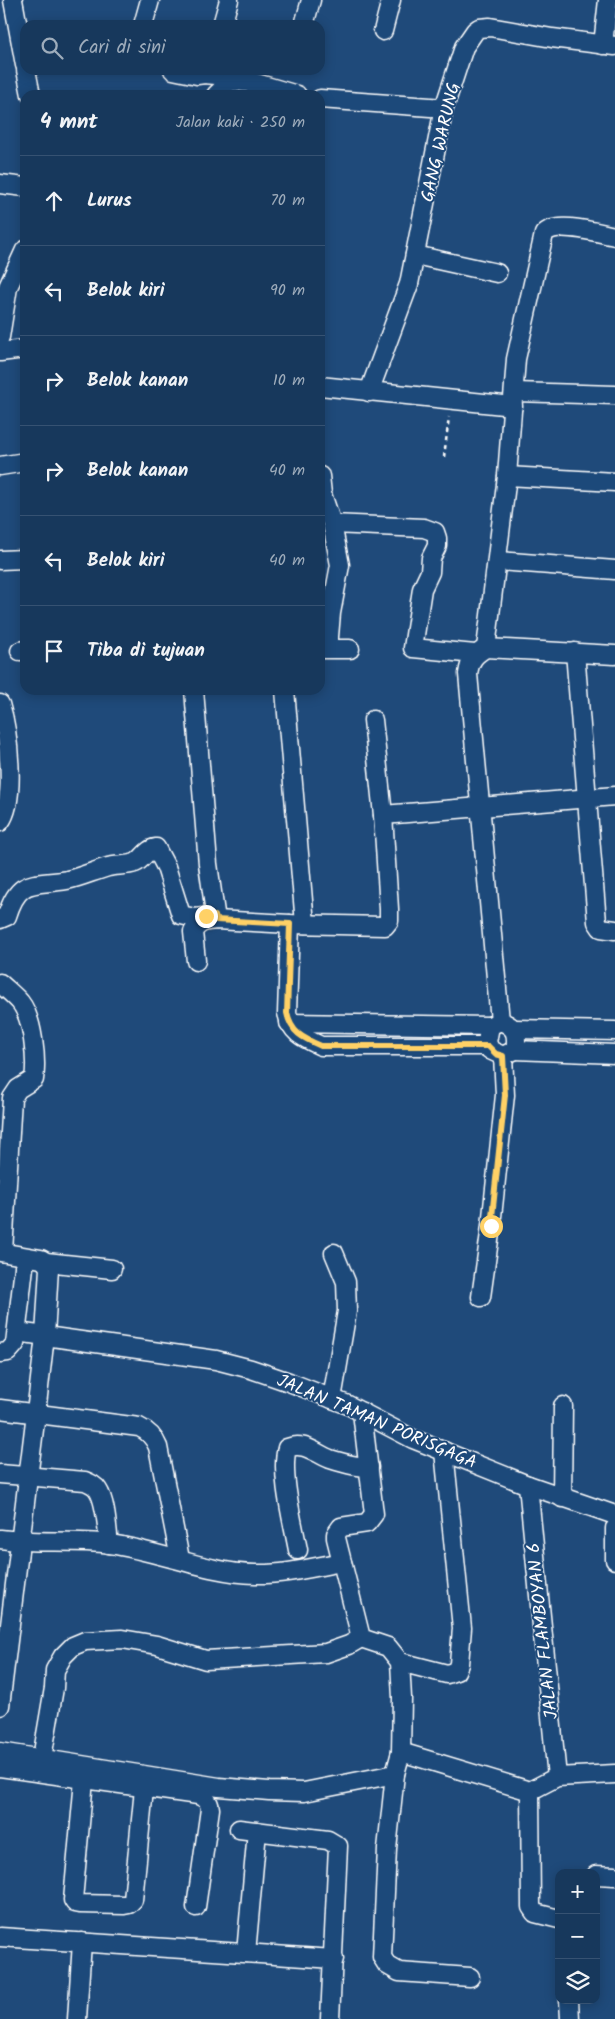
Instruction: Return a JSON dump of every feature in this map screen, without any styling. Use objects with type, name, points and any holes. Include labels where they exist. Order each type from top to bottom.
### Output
[{"type":"street","points":[[12,0],[20,40]]},
{"type":"street","points":[[144,20],[150,0]]},
{"type":"street","points":[[223,20],[229,0]]},
{"type":"street","points":[[305,20],[311,0]]},
{"type":"street","points":[[383,31],[392,0]]},
{"type":"street","points":[[608,0],[609,46]]},
{"type":"street","name":"GANG WARUNG","points":[[369,392],[406,292],[444,108],[464,46],[471,34],[479,28],[490,27],[609,46]]},
{"type":"street","points":[[27,75],[30,90]]},
{"type":"street","points":[[216,75],[230,81],[256,83],[280,90]]},
{"type":"street","points":[[221,90],[230,81]]},
{"type":"street","points":[[325,99],[444,108]]},
{"type":"street","points":[[0,184],[20,186]]},
{"type":"street","points":[[502,1050],[517,1039],[501,1026],[468,674],[469,662],[480,651],[498,561],[514,399],[516,359],[544,234],[551,228],[567,227],[615,236]]},
{"type":"street","points":[[415,255],[497,272]]},
{"type":"street","points":[[0,337],[2,312],[8,287],[20,261]]},
{"type":"street","points":[[0,352],[20,350]]},
{"type":"street","points":[[325,387],[452,400],[615,395]]},
{"type":"street","points":[[0,466],[20,463]]},
{"type":"street","points":[[507,476],[615,482]]},
{"type":"street","points":[[325,503],[332,524],[340,565],[325,644]]},
{"type":"street","points":[[332,524],[424,528],[435,532],[437,546],[430,558],[430,572],[422,589],[413,648],[575,652],[615,655]]},
{"type":"street","points":[[0,560],[20,559]]},
{"type":"street","points":[[498,561],[615,570]]},
{"type":"street","points":[[325,649],[350,650]]},
{"type":"street","points":[[575,652],[597,922],[601,928],[615,930]]},
{"type":"street","points":[[194,695],[208,864],[215,918]]},
{"type":"street","points":[[286,695],[298,924],[287,1013],[289,1023],[294,1030],[304,1038],[321,1046],[615,1054]]},
{"type":"street","points":[[0,704],[7,730],[9,766],[7,808],[0,822]]},
{"type":"street","points":[[0,919],[7,916],[15,896],[27,886],[37,882],[68,880],[108,867],[135,863],[150,848],[156,848],[166,867],[181,914],[195,918],[298,924],[386,926],[389,921],[389,909],[374,720]]},
{"type":"street","points":[[383,815],[615,796]]},
{"type":"street","points":[[196,962],[193,932],[199,924],[215,918]]},
{"type":"street","points":[[0,983],[21,1003],[28,1018],[36,1068],[34,1079],[18,1089],[12,1098],[10,1107],[1,1252],[42,1259],[46,1262],[112,1269]]},
{"type":"street","points":[[289,1023],[501,1026],[615,1031]]},
{"type":"street","points":[[481,1297],[491,1226],[505,1095],[502,1050],[487,1033],[501,1026]]},
{"type":"street","points":[[332,1399],[347,1311],[346,1282],[334,1253]]},
{"type":"street","points":[[0,1706],[6,1607],[20,1542],[45,1336],[48,1268],[46,1262]]},
{"type":"street","points":[[0,1353],[12,1350],[17,1332],[24,1267]]},
{"type":"street","name":"JALAN TAMAN PORISGAGA","points":[[17,1332],[216,1360],[289,1382],[362,1412],[413,1439],[562,1498],[615,1515]]},
{"type":"street","points":[[562,1498],[563,1406]]},
{"type":"street","points":[[0,1409],[139,1427],[146,1430],[153,1437],[158,1447],[180,1559]]},
{"type":"street","points":[[362,1412],[374,1514],[367,1523],[342,1527],[338,1530],[336,1538],[362,1638]]},
{"type":"street","points":[[298,1550],[288,1495],[285,1459],[287,1448],[302,1446],[328,1458],[358,1467],[369,1467]]},
{"type":"street","points":[[400,1662],[447,1674],[456,1672],[459,1664],[462,1628],[444,1451]]},
{"type":"street","points":[[0,1474],[85,1481],[98,1489],[102,1499],[110,1544]]},
{"type":"street","name":"JALAN FLAMBOYAN 6","points":[[528,1485],[557,1777]]},
{"type":"street","points":[[615,1528],[615,1560]]},
{"type":"street","points":[[0,1539],[20,1542],[110,1544],[230,1572],[272,1574],[342,1562]]},
{"type":"street","points":[[42,1758],[54,1688],[55,1670],[63,1656],[73,1646],[85,1641],[122,1638],[157,1645],[206,1660],[326,1653],[362,1638],[388,1647],[400,1662],[402,1698],[401,1752],[395,1774],[387,1849],[382,1957],[386,1965],[399,1972],[470,1977]]},
{"type":"street","points":[[0,1752],[218,1787],[270,1791],[304,1792],[395,1774]]},
{"type":"street","points":[[401,1752],[530,1790],[557,1777],[615,1774]]},
{"type":"street","points":[[0,1767],[144,1789],[198,1795],[206,1799],[210,1803],[196,1907]]},
{"type":"street","points":[[84,1780],[73,1900],[75,1903],[80,1904],[124,1905],[130,1904],[133,1900],[144,1789]]},
{"type":"street","points":[[530,1790],[531,1908],[535,1913],[555,1918]]},
{"type":"street","points":[[246,1953],[248,1830],[328,1840],[338,1846],[330,2019]]},
{"type":"street","points":[[600,1875],[615,1876]]},
{"type":"street","points":[[0,1937],[334,1959]]},
{"type":"street","points":[[77,2019],[82,1942]]},
{"type":"street","points":[[569,2004],[570,2019]]},
{"type":"path","points":[[444,457],[452,400]]},
{"type":"route","points":[[206,916],[215,916],[216,920],[290,924],[287,1013],[290,1025],[304,1038],[321,1046],[488,1046],[496,1054],[503,1056],[505,1095],[491,1226]]}]
